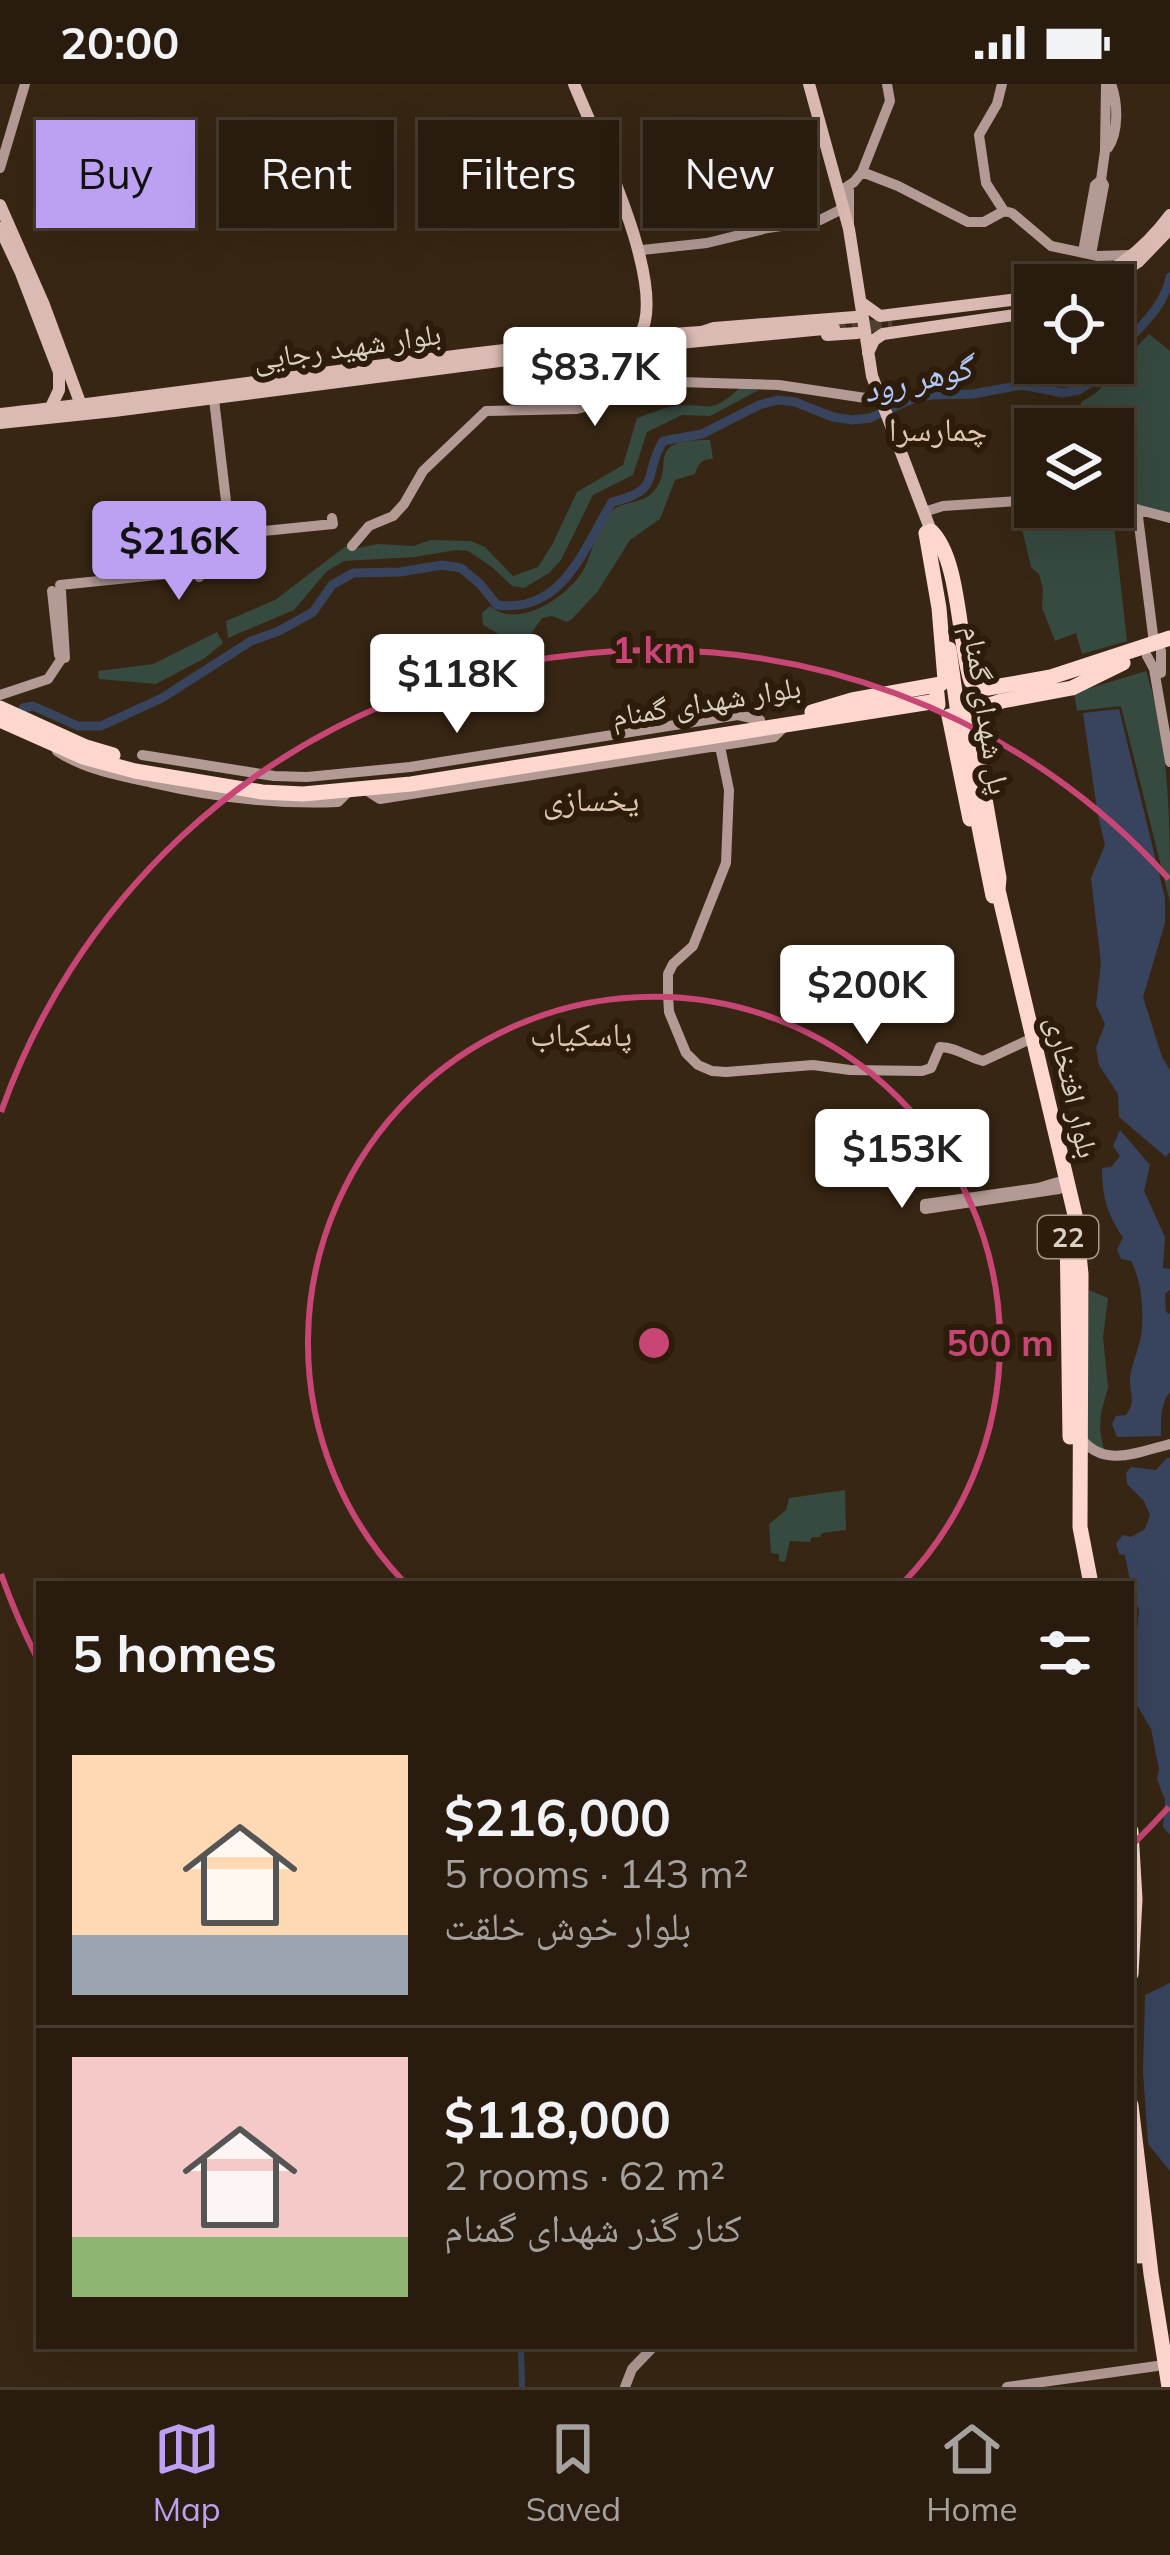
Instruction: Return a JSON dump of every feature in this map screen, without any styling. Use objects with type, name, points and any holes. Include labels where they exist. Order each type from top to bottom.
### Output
[{"type":"highway","points":[[929,532],[942,545],[954,587],[963,656],[980,696],[981,724],[964,741]]},
{"type":"highway","points":[[929,532],[945,658],[939,699]]},
{"type":"highway","name":"پل شهدای گمنام","points":[[929,532],[942,589],[962,743],[996,893]]},
{"type":"highway","points":[[813,717],[856,722],[921,712],[939,699],[956,676],[980,696],[1072,688],[1117,660],[1160,647]]},
{"type":"highway","points":[[945,658],[963,656]]},
{"type":"highway","points":[[813,717],[852,700],[939,699],[960,718],[980,696],[1031,675],[1090,658],[1117,660]]},
{"type":"highway","name":"22","points":[[980,696],[964,741],[962,779],[981,866],[996,893]]},
{"type":"highway","name":"22","points":[[939,699],[980,778],[999,878],[996,893]]},
{"type":"highway","name":"بلوار شهدای گمنام","points":[[1,708],[86,747],[185,781],[274,793],[357,790],[669,740],[760,720],[939,699]]},
{"type":"highway","name":"بلوار شهدای گمنام","points":[[1,708],[52,743],[83,757],[276,785],[394,778],[669,740],[719,741],[813,717]]},
{"type":"highway","points":[[962,779],[972,772],[980,778]]},
{"type":"highway","name":"بلوار افتخاری","points":[[996,893],[1069,1243],[1069,1296],[1084,1452],[1080,1527],[1087,1581]]},
{"type":"highway","name":"بلوار افتخاری","points":[[996,893],[1076,1215],[1082,1274],[1076,1332],[1072,1528],[1086,1581]]},
{"type":"highway","points":[[1069,1296],[1078,1304],[1082,1274]]},
{"type":"highway","points":[[1134,1882],[1134,1918]]},
{"type":"highway","points":[[1134,2133],[1165,2387]]},
{"type":"highway","points":[[1134,2224],[1157,2366],[1165,2387]]},
{"type":"main road","points":[[576,84],[628,197],[654,327]]},
{"type":"main road","points":[[576,84],[626,209],[654,327]]},
{"type":"main road","points":[[809,84],[848,184],[845,219],[875,399]]},
{"type":"main road","points":[[0,205],[44,305],[66,387]]},
{"type":"main road","points":[[1120,264],[1148,242],[1170,214]]},
{"type":"main road","points":[[0,228],[59,372],[81,410]]},
{"type":"main road","points":[[1134,265],[1170,230]]},
{"type":"main road","points":[[851,264],[844,325],[929,532]]},
{"type":"main road","points":[[861,301],[886,324]]},
{"type":"main road","points":[[868,354],[886,324],[1014,307]]},
{"type":"main road","name":"بلوار شهید رجایی","points":[[216,392],[701,336],[844,325]]},
{"type":"main road","name":"بلوار شهید رجایی","points":[[0,418],[514,348],[639,336],[654,327],[701,336]]},
{"type":"main road","points":[[50,409],[66,387]]},
{"type":"main road","name":"بلوار شهید رجایی","points":[[0,418],[50,409],[81,410]]},
{"type":"main road","points":[[888,429],[929,532]]},
{"type":"street","points":[[0,168],[25,84]]},
{"type":"street","points":[[887,84],[890,101],[848,184],[898,186],[968,222],[1012,213],[1051,246],[1108,256],[1133,255]]},
{"type":"street","points":[[1002,84],[980,135],[986,183],[1004,212]]},
{"type":"street","points":[[1088,249],[1095,185],[1101,180],[1106,151],[1108,84]]},
{"type":"street","points":[[642,250],[707,243],[832,217],[845,219]]},
{"type":"street","points":[[352,546],[369,526],[393,516],[423,471],[486,411],[578,409],[678,382],[779,386],[875,399]]},
{"type":"street","points":[[216,392],[232,517],[219,549]]},
{"type":"street","points":[[923,512],[943,506],[1014,501]]},
{"type":"street","points":[[1134,508],[1170,518]]},
{"type":"street","points":[[1139,510],[1160,647],[1170,762]]},
{"type":"street","points":[[1,708],[14,692],[48,680],[62,658],[59,589],[194,571],[245,530],[332,518],[334,521],[245,530],[232,517]]},
{"type":"street","points":[[134,762],[307,777],[410,767],[738,715],[760,720]]},
{"type":"street","points":[[52,743],[57,753],[104,772],[184,790],[286,803],[338,802],[357,790],[380,799],[719,741],[729,790],[726,863],[693,946],[668,974],[669,1012],[686,1053],[698,1065],[712,1071],[813,1065],[922,1071],[931,1069],[940,1047],[983,1061],[1026,1041]]},
{"type":"street","points":[[1059,1185],[926,1209],[925,1204],[1038,1188],[1059,1185]]},
{"type":"street","points":[[1084,1452],[1118,1456],[1170,1448]]},
{"type":"street","points":[[626,2387],[632,2368],[651,2349]]},
{"type":"street","points":[[1007,2387],[1157,2366]]},
{"type":"green space","points":[[1149,334],[1170,351],[1170,514],[1134,505],[1134,408],[1081,408],[1081,402],[1104,384],[1134,384],[1134,351]]},
{"type":"green space","points":[[740,388],[759,390],[710,416],[682,415],[647,432],[633,475],[593,495],[561,560],[524,588],[512,586],[468,551],[344,561],[327,571],[294,610],[228,638],[226,621],[275,600],[346,546],[471,541],[485,547],[513,576],[538,567],[577,492],[623,465],[637,418],[671,407],[714,405]]},
{"type":"green space","points":[[710,440],[713,459],[701,462],[695,474],[675,480],[660,519],[630,540],[598,591],[572,619],[542,618],[528,638],[509,640],[483,625],[482,613],[490,606],[501,612],[527,613],[565,591],[583,571],[611,512],[652,493],[668,450],[675,444]]},
{"type":"green space","points":[[1114,528],[1127,641],[1082,654],[1076,633],[1055,641],[1022,529]]},
{"type":"green space","points":[[217,632],[223,643],[156,684],[99,679],[98,671],[153,664]]},
{"type":"green space","points":[[1146,671],[1164,756],[1170,902],[1121,706],[1077,711],[1074,693]]},
{"type":"green space","points":[[1089,1290],[1108,1298],[1103,1337],[1108,1388],[1100,1430],[1104,1451],[1085,1440]]},
{"type":"green space","points":[[845,1490],[846,1530],[822,1533],[810,1542],[790,1541],[785,1562],[771,1553],[769,1524],[786,1510],[789,1498]]},
{"type":"water","points":[[1119,709],[1165,898],[1165,923],[1143,997],[1170,1070],[1170,1152],[1166,1157],[1119,1117],[1118,1094],[1099,1065],[1096,1048],[1105,1024],[1096,1005],[1101,963],[1091,878],[1105,845],[1083,713]]},
{"type":"water","points":[[1120,1130],[1150,1165],[1144,1191],[1165,1237],[1163,1268],[1170,1269],[1170,1290],[1165,1294],[1170,1314],[1170,1392],[1163,1407],[1161,1436],[1117,1437],[1112,1424],[1131,1405],[1130,1378],[1142,1320],[1138,1277],[1131,1261],[1121,1259],[1117,1250],[1123,1237],[1109,1213],[1103,1187],[1102,1168],[1111,1167],[1120,1156],[1113,1146]]},
{"type":"water","points":[[1170,1458],[1170,1835],[1163,1827],[1165,1800],[1157,1779],[1151,1729],[1137,1705],[1139,1609],[1134,1581],[1130,1581],[1125,1555],[1119,1554],[1116,1543],[1123,1535],[1131,1537],[1145,1529],[1150,1515],[1127,1484],[1126,1473],[1131,1467],[1156,1470]]},
{"type":"water","points":[[1170,1983],[1170,2171],[1148,2144],[1143,2072],[1145,1995]]},
{"type":"waterway","name":"گوهر رود","points":[[1134,334],[1155,310],[1170,277]]},
{"type":"waterway","name":"گوهر رود","points":[[23,708],[33,706],[78,726],[101,726],[162,698],[251,641],[313,612],[332,585],[353,573],[442,565],[461,568],[497,605],[539,599],[569,574],[612,502],[645,487],[663,441],[702,434],[759,405],[795,402],[852,420],[932,395],[1022,385],[1063,393],[1088,384]]},
{"type":"waterway","points":[[521,2349],[522,2387]]},
{"type":"tunnel","points":[[834,328],[892,325]]},
{"type":"district","name":"چمارسرا","points":[[938,428]]},
{"type":"district","name":"یخسازی","points":[[591,798]]},
{"type":"district","name":"پاسکیاب","points":[[581,1033]]}]
